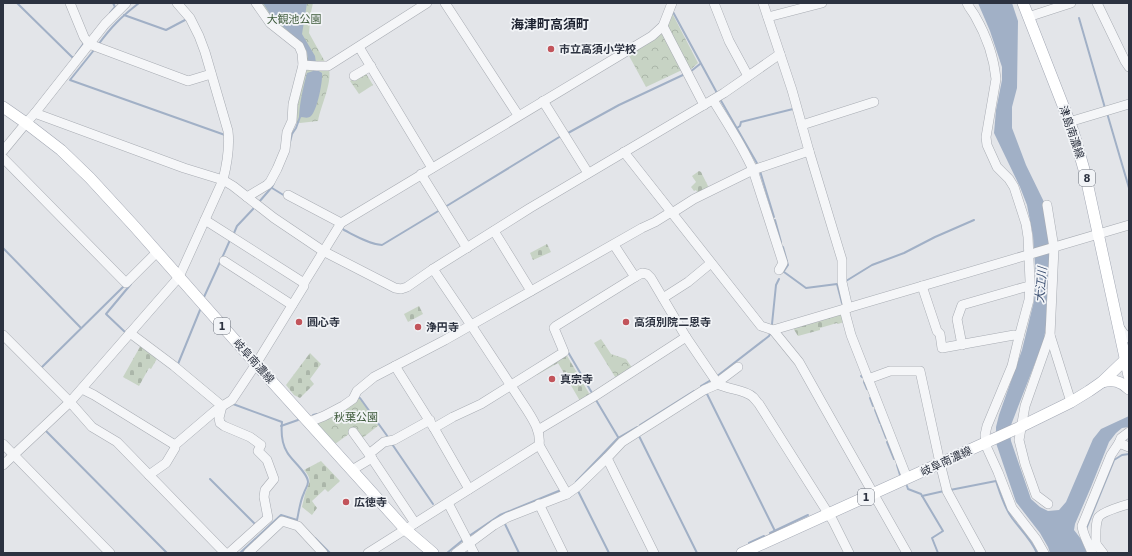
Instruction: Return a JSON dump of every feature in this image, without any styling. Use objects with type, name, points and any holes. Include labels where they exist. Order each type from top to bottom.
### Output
[{"type":"main road","name":"津島南濃線","points":[[1023,3],[1069,122],[1085,173],[1127,358]]},
{"type":"main road","name":"岐阜南濃線","points":[[3,107],[61,150],[90,178],[405,529],[433,553]]},
{"type":"main road","name":"岐阜南濃線","points":[[742,553],[1071,402],[1102,382],[1127,358]]},
{"type":"main road","points":[[1127,358],[1129,376]]},
{"type":"main road","points":[[1102,382],[1109,380],[1115,381],[1121,383],[1129,389]]},
{"type":"street","points":[[70,3],[84,37],[89,44],[188,81],[211,74]]},
{"type":"street","points":[[3,151],[105,24],[126,3]]},
{"type":"street","points":[[3,465],[70,402],[179,277],[223,180],[230,141],[228,131],[205,52],[190,18],[177,3]]},
{"type":"street","points":[[256,3],[270,23],[299,46],[311,66]]},
{"type":"street","points":[[311,66],[328,66],[427,3]]},
{"type":"street","points":[[445,3],[518,115]]},
{"type":"street","points":[[149,475],[166,463],[176,448],[175,445],[216,410],[232,400],[256,364],[341,223],[518,115],[652,36],[663,26],[672,3]]},
{"type":"street","points":[[714,3],[729,41],[748,76]]},
{"type":"street","points":[[764,3],[792,90],[842,260],[842,282],[851,335],[907,478]]},
{"type":"street","points":[[768,17],[822,3]]},
{"type":"street","points":[[967,3],[984,34],[995,70],[996,79],[986,137],[987,145],[997,167],[1009,179],[1014,187],[1026,224],[1030,254],[1029,300],[1012,366],[987,426],[985,435],[1012,508],[1036,539],[1044,553]]},
{"type":"street","points":[[1028,17],[1071,3]]},
{"type":"street","points":[[1099,4],[1129,67]]},
{"type":"street","points":[[663,26],[704,105]]},
{"type":"street","points":[[359,47],[432,168]]},
{"type":"street","points":[[35,113],[184,168],[223,180],[274,218],[323,251],[395,288],[401,289],[407,287],[433,269],[588,173],[713,100],[780,54]]},
{"type":"street","points":[[247,197],[266,186],[277,169],[285,150],[287,132],[292,121],[295,97],[311,66]]},
{"type":"street","points":[[354,76],[371,66]]},
{"type":"street","points":[[713,100],[744,150],[752,170],[783,263],[778,270]]},
{"type":"street","points":[[543,101],[588,173]]},
{"type":"street","points":[[802,125],[874,102]]},
{"type":"street","points":[[1069,122],[1129,104]]},
{"type":"street","points":[[309,422],[343,406],[353,399],[357,391],[374,378],[694,199],[752,170],[809,151]]},
{"type":"street","points":[[624,152],[760,326],[773,330],[800,362],[907,553]]},
{"type":"street","points":[[3,158],[126,284],[158,252]]},
{"type":"street","points":[[421,174],[467,248]]},
{"type":"street","points":[[288,195],[341,223]]},
{"type":"street","points":[[1047,205],[1053,248],[1050,335],[1025,406],[1019,427],[1018,440],[1036,495],[1048,504]]},
{"type":"street","points":[[205,220],[304,283]]},
{"type":"street","points":[[773,330],[1129,225]]},
{"type":"street","points":[[494,231],[531,291]]},
{"type":"street","points":[[614,245],[635,277]]},
{"type":"street","points":[[224,261],[292,305]]},
{"type":"street","points":[[664,298],[688,282],[711,263]]},
{"type":"street","points":[[433,269],[534,422],[540,439],[539,445],[567,494]]},
{"type":"street","points":[[352,470],[370,456],[384,442],[394,440],[481,404],[564,352],[554,328],[642,273],[647,274],[652,278],[686,337],[715,381],[725,388],[744,392],[752,396],[759,404],[833,521],[849,553]]},
{"type":"street","points":[[922,286],[937,331],[940,334],[942,348],[1014,335],[1019,337]]},
{"type":"street","points":[[962,345],[957,319],[962,305],[1025,287],[1030,289]]},
{"type":"street","points":[[1119,327],[1129,338]]},
{"type":"street","points":[[130,333],[174,366],[222,406]]},
{"type":"street","points":[[3,335],[70,402],[92,427],[116,442],[225,553]]},
{"type":"street","points":[[1050,335],[1071,402]]},
{"type":"street","points":[[538,430],[595,396],[686,337]]},
{"type":"street","points":[[395,366],[432,424],[469,489]]},
{"type":"street","points":[[456,553],[508,517],[567,494],[577,487],[622,442],[704,390],[715,381],[722,380],[738,367]]},
{"type":"street","points":[[868,379],[890,371],[920,371],[947,490],[981,553]]},
{"type":"street","points":[[82,389],[175,445]]},
{"type":"street","points":[[222,406],[219,418],[220,423],[250,437],[261,445],[258,451],[267,460],[274,479],[265,490],[264,497],[268,518],[229,553]]},
{"type":"street","points":[[353,432],[415,523]]},
{"type":"street","points":[[1103,553],[1092,547],[1083,531],[1082,526],[1110,455],[1120,443],[1121,438],[1129,432]]},
{"type":"street","points":[[1120,443],[1129,447]]},
{"type":"street","points":[[3,444],[110,553]]},
{"type":"street","points":[[368,553],[539,445]]},
{"type":"street","points":[[607,458],[654,553]]},
{"type":"street","points":[[448,502],[474,553]]},
{"type":"street","points":[[539,504],[564,553]]},
{"type":"street","points":[[1092,547],[1098,518],[1101,515],[1129,504]]},
{"type":"street","points":[[248,553],[282,521],[298,526],[323,553]]},
{"type":"green space","name":"大観池公園","points":[[260,3],[313,3],[309,33],[329,69],[330,75],[328,88],[318,121],[300,123],[295,122],[297,103],[306,59],[271,19]]},
{"type":"green space","points":[[672,13],[698,63],[690,70],[668,27],[667,23]]},
{"type":"green space","points":[[662,33],[682,70],[646,87],[628,54]]},
{"type":"green space","points":[[365,72],[373,85],[359,94],[350,81]]},
{"type":"green space","points":[[699,171],[701,172],[708,186],[708,189],[698,194],[696,190],[694,191],[691,187],[696,182],[692,176]]},
{"type":"green space","points":[[547,244],[551,252],[533,260],[530,253]]},
{"type":"green space","points":[[419,306],[423,314],[408,322],[404,314]]},
{"type":"green space","points":[[842,314],[844,322],[820,328],[820,330],[798,336],[793,328]]},
{"type":"green space","points":[[601,339],[611,354],[626,359],[633,369],[617,380],[594,343]]},
{"type":"green space","points":[[141,345],[158,357],[151,369],[149,368],[139,386],[123,377]]},
{"type":"green space","points":[[310,353],[321,364],[310,379],[314,384],[300,398],[294,395],[286,385]]},
{"type":"green space","points":[[566,354],[590,395],[580,401],[558,363],[537,375],[535,372]]},
{"type":"green space","name":"秋葉公園","points":[[357,399],[360,399],[379,425],[360,440],[353,431],[335,444],[316,423]]},
{"type":"green space","points":[[321,461],[340,481],[328,492],[325,489],[312,501],[317,508],[312,515],[302,507],[309,484],[309,476],[304,470]]},
{"type":"water","points":[[263,3],[307,3],[302,34],[315,56],[317,70],[322,73],[319,96],[313,113],[309,117],[299,117],[307,73],[313,71],[312,62],[308,61],[307,52],[303,44],[272,17]]},
{"type":"water","name":"大江川","points":[[978,3],[1012,3],[1018,21],[1017,88],[1012,107],[1012,128],[1026,165],[1044,202],[1050,253],[1048,310],[1044,340],[1010,431],[1011,441],[1031,499],[1040,507],[1048,511],[1059,510],[1066,502],[1093,439],[1101,429],[1129,416],[1129,427],[1122,428],[1109,442],[1075,524],[1074,530],[1081,539],[1087,553],[1050,553],[1040,533],[1016,502],[996,443],[996,427],[1022,350],[1034,301],[1036,279],[1033,236],[1027,205],[994,133],[996,110],[1002,80],[1002,67],[990,31]]},
{"type":"waterway","points":[[17,3],[73,57]]},
{"type":"waterway","points":[[110,13],[115,7],[113,3]]},
{"type":"waterway","points":[[98,45],[117,22],[139,3]]},
{"type":"waterway","points":[[673,12],[717,93]]},
{"type":"waterway","points":[[124,15],[166,30],[185,20]]},
{"type":"waterway","points":[[1079,18],[1105,108]]},
{"type":"waterway","points":[[76,54],[84,43]]},
{"type":"waterway","points":[[94,50],[70,80],[225,135]]},
{"type":"waterway","points":[[690,72],[700,64]]},
{"type":"waterway","points":[[568,133],[619,105],[685,74]]},
{"type":"waterway","points":[[720,99],[758,165]]},
{"type":"waterway","points":[[737,128],[740,126],[741,122],[793,109]]},
{"type":"waterway","points":[[1107,113],[1129,188]]},
{"type":"waterway","points":[[290,142],[292,134],[302,115]]},
{"type":"waterway","points":[[445,207],[561,136]]},
{"type":"waterway","points":[[760,171],[774,217]]},
{"type":"waterway","points":[[259,202],[274,183]]},
{"type":"waterway","points":[[272,188],[285,196]]},
{"type":"waterway","points":[[234,233],[237,226],[254,208]]},
{"type":"waterway","points":[[342,228],[372,243],[382,245],[440,210]]},
{"type":"waterway","points":[[775,220],[781,242]]},
{"type":"waterway","points":[[846,281],[872,265],[904,253],[935,237],[974,220]]},
{"type":"waterway","points":[[222,258],[230,240]]},
{"type":"waterway","points":[[783,247],[788,265],[784,271]]},
{"type":"waterway","points":[[3,248],[81,328]]},
{"type":"waterway","points":[[204,297],[220,262]]},
{"type":"waterway","points":[[784,272],[806,288],[837,284],[842,303]]},
{"type":"waterway","points":[[772,324],[776,285],[779,279]]},
{"type":"waterway","points":[[126,333],[106,314],[131,284]]},
{"type":"waterway","points":[[41,368],[124,286]]},
{"type":"waterway","points":[[178,364],[200,310]]},
{"type":"waterway","points":[[716,377],[770,334]]},
{"type":"waterway","points":[[568,352],[592,393]]},
{"type":"waterway","points":[[701,386],[711,380]]},
{"type":"waterway","points":[[864,382],[867,389]]},
{"type":"waterway","points":[[640,425],[694,391]]},
{"type":"waterway","points":[[707,394],[775,531]]},
{"type":"waterway","points":[[358,398],[360,398],[388,437]]},
{"type":"waterway","points":[[870,398],[873,406]]},
{"type":"waterway","points":[[596,400],[618,437]]},
{"type":"waterway","points":[[233,404],[282,422],[282,438],[285,449],[305,475],[308,482],[297,520]]},
{"type":"waterway","points":[[875,410],[880,423]]},
{"type":"waterway","points":[[313,415],[317,414]]},
{"type":"waterway","points":[[281,426],[298,420]]},
{"type":"waterway","points":[[881,425],[886,438]]},
{"type":"waterway","points":[[576,482],[618,438],[637,427]]},
{"type":"waterway","points":[[45,430],[167,553]]},
{"type":"waterway","points":[[639,436],[697,553]]},
{"type":"waterway","points":[[887,442],[894,459]]},
{"type":"waterway","points":[[392,444],[433,504]]},
{"type":"waterway","points":[[1086,529],[1114,460],[1122,455],[1129,454]]},
{"type":"waterway","points":[[897,465],[900,475]]},
{"type":"waterway","points":[[210,479],[255,524]]},
{"type":"waterway","points":[[950,490],[996,481],[1002,500],[1009,514],[1029,539],[1037,553]]},
{"type":"waterway","points":[[907,486],[908,489],[921,494],[943,531],[932,538],[938,553]]},
{"type":"waterway","points":[[469,536],[500,515],[561,490]]},
{"type":"waterway","points":[[578,491],[609,553]]},
{"type":"waterway","points":[[922,496],[944,491]]},
{"type":"waterway","points":[[240,553],[281,515],[297,520]]},
{"type":"waterway","points":[[770,533],[808,515]]},
{"type":"waterway","points":[[504,522],[519,553]]},
{"type":"waterway","points":[[749,543],[764,536]]},
{"type":"waterway","points":[[315,538],[330,553]]},
{"type":"waterway","points":[[447,553],[464,539]]},
{"type":"place","name":"市立高須小学校","points":[[551,49]]},
{"type":"place","name":"圓心寺","points":[[299,322]]},
{"type":"place","name":"高須別院二恩寺","points":[[626,322]]},
{"type":"place","name":"浄円寺","points":[[418,327]]},
{"type":"place","name":"真宗寺","points":[[552,379]]},
{"type":"place","name":"広徳寺","points":[[346,502]]},
{"type":"district","name":"海津町高須町","points":[[550,24]]}]
